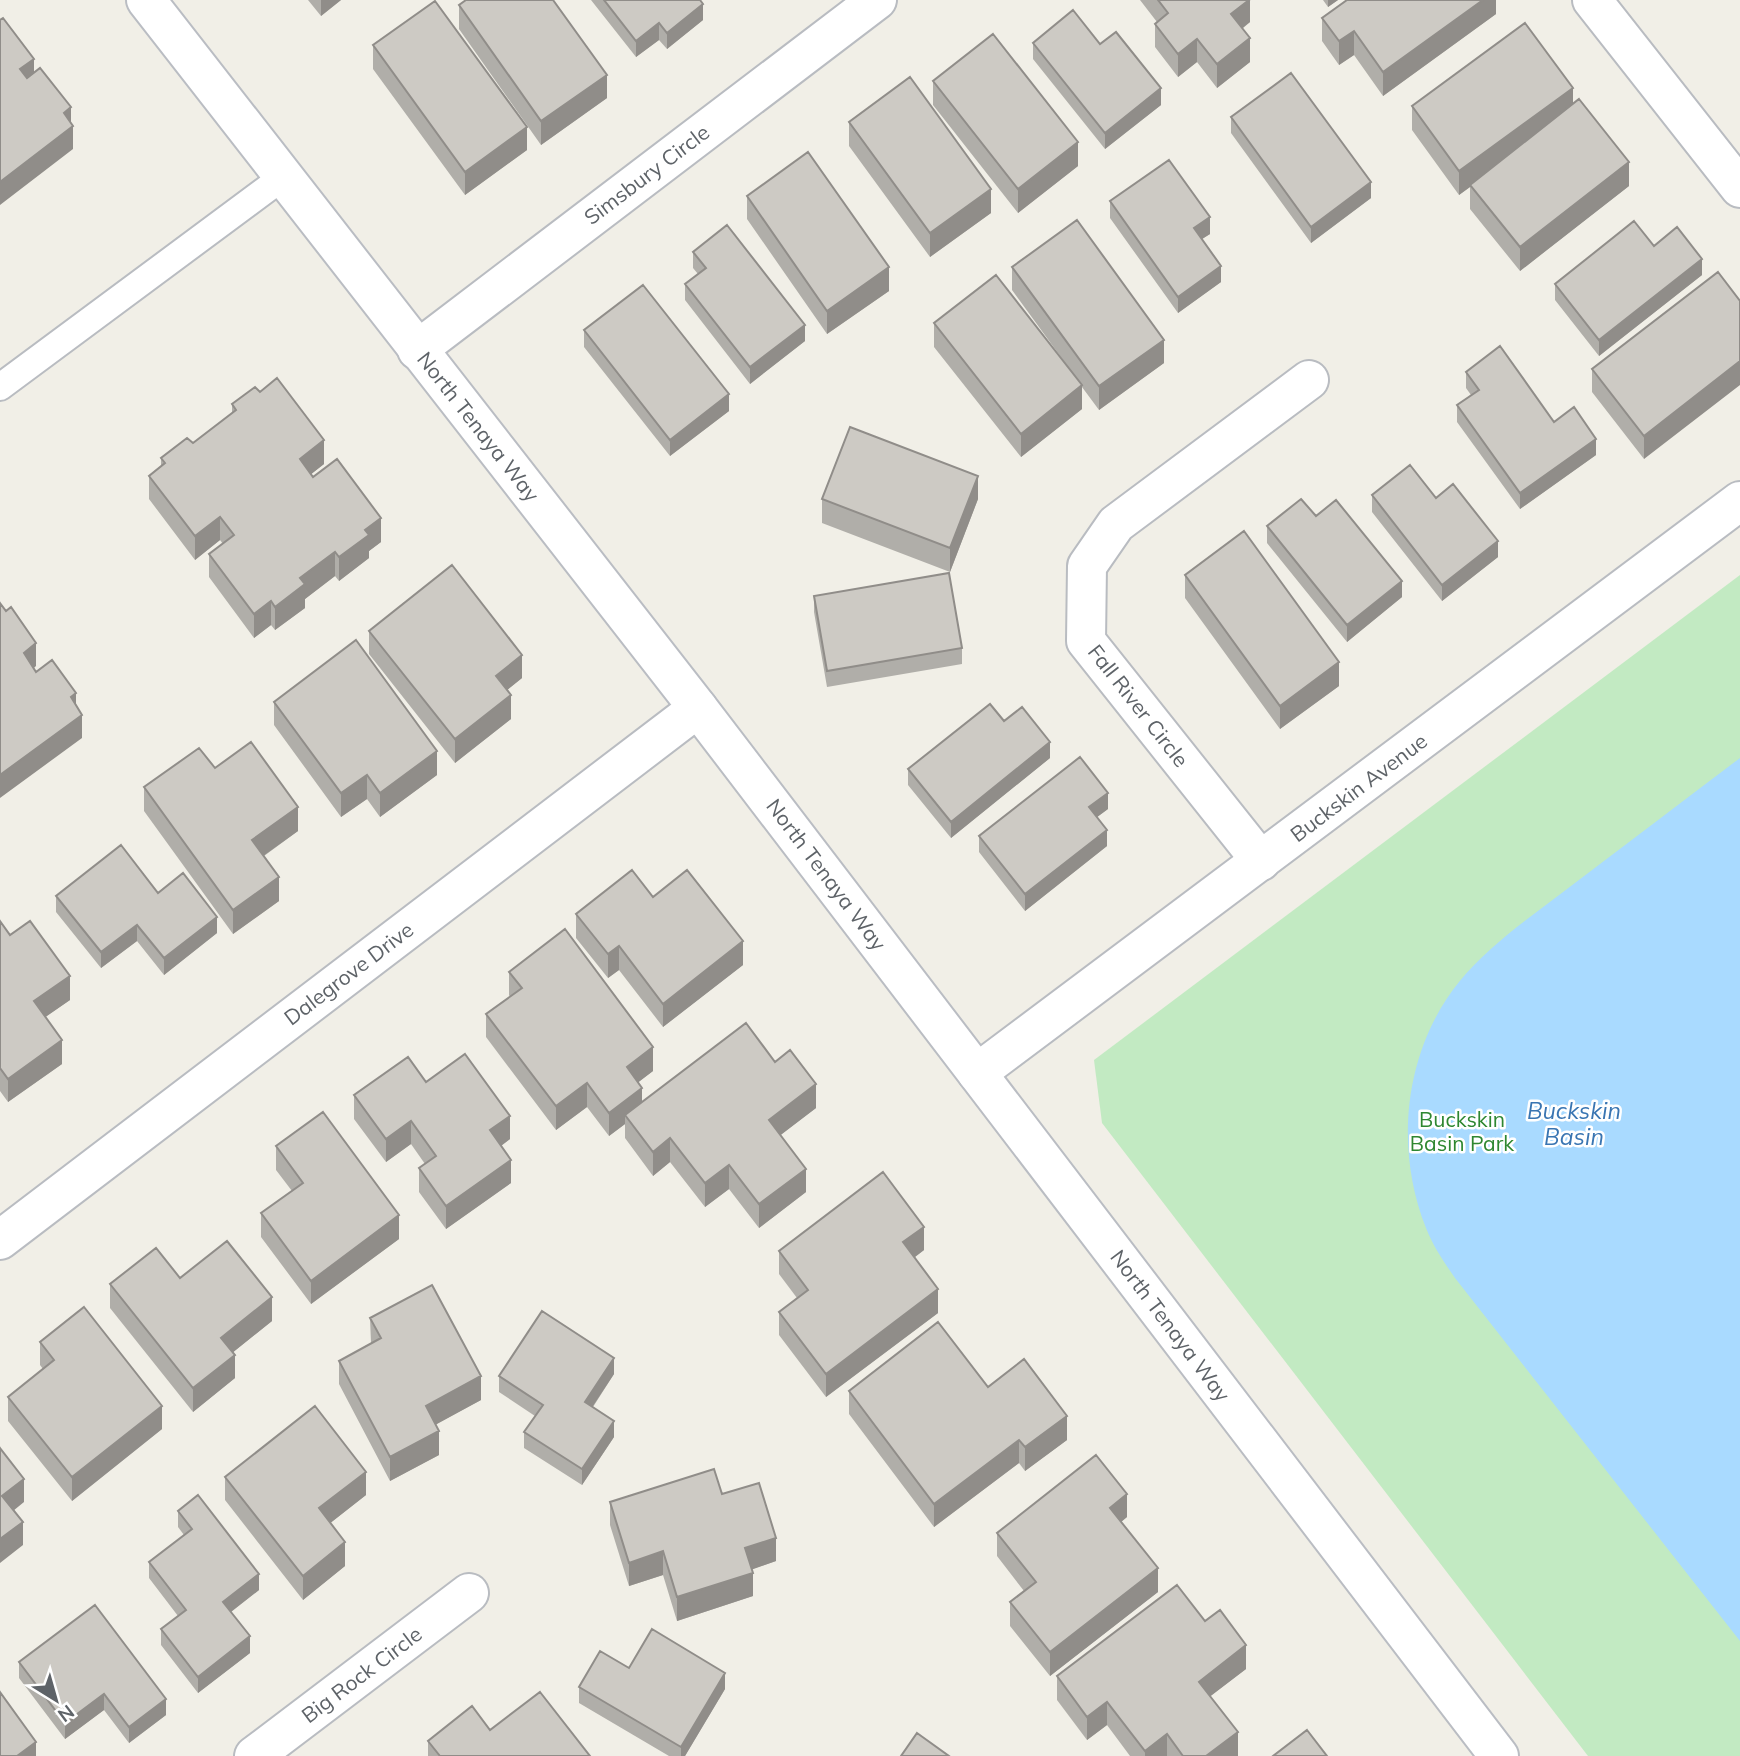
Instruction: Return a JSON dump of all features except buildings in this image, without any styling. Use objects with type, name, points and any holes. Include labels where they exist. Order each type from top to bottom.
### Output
[{"type":"street","name":"North Tenaya Way","points":[[146,0],[698,708],[1499,1756]]},
{"type":"street","name":"Simsbury Circle","points":[[417,350],[877,0]]},
{"type":"street","points":[[1592,0],[1740,188]]},
{"type":"street","name":"Fall River Circle","points":[[1261,861],[1086,640],[1087,566],[1116,524],[1309,380]]},
{"type":"street","name":"Buckskin Avenue","points":[[977,1073],[1740,501]]},
{"type":"street","name":"Dalegrove Drive","points":[[0,1240],[698,708]]},
{"type":"street","name":"Big Rock Circle","points":[[254,1756],[469,1593]]},
{"type":"lane","points":[[0,387],[283,177]]},
{"type":"green space","name":"Buckskin Basin Park","points":[[1740,575],[1740,1756],[1588,1756],[1102,1123],[1094,1060]]},
{"type":"water","name":"Buckskin Basin","points":[[1740,758],[1740,1641],[1443,1260],[1429,1235],[1416,1197],[1408,1133],[1410,1100],[1426,1038],[1440,1009],[1471,968],[1527,920]]}]
